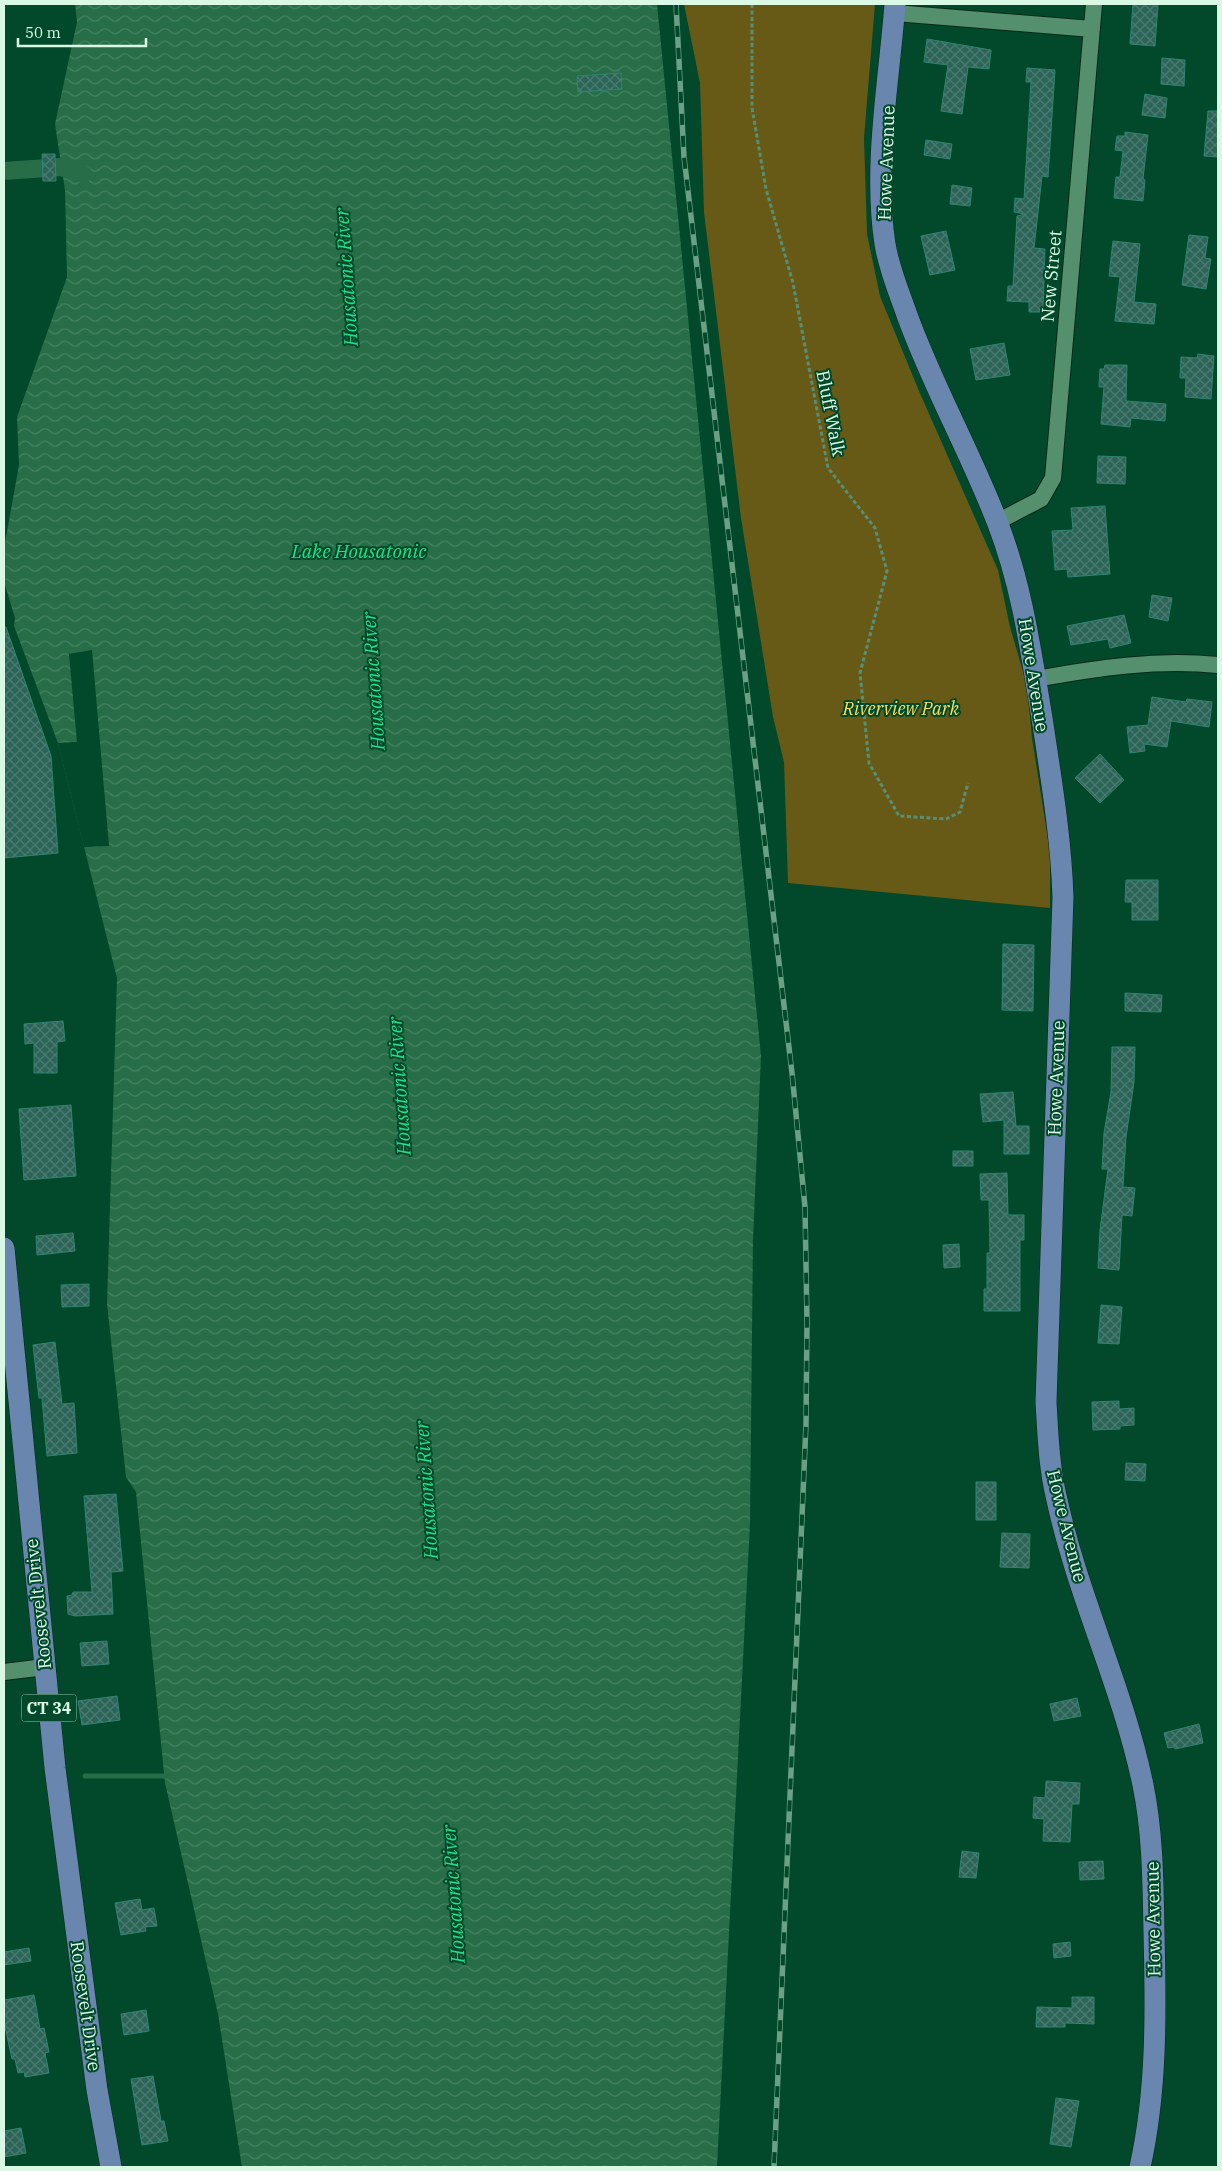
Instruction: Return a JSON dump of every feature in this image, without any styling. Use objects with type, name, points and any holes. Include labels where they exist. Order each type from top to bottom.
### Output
[{"type":"main road","name":"Howe Avenue","points":[[895,8],[882,174],[881,208],[886,246],[894,278],[921,355],[997,522],[1022,604],[1036,680],[1061,852],[1063,897],[1046,1402],[1050,1457],[1056,1500],[1119,1700],[1143,1784],[1149,1823],[1153,1870],[1154,2037],[1150,2112],[1140,2167]]},
{"type":"main road","name":"Roosevelt Drive","points":[[4,1248],[7,1336],[55,1768],[97,2090],[110,2167]]},
{"type":"street","name":"New Street","points":[[997,522],[1041,499],[1053,478],[1094,4]]},
{"type":"street","points":[[895,8],[1092,29]]},
{"type":"street","points":[[1036,680],[1140,663],[1183,662],[1218,665]]},
{"type":"street","points":[[4,1672],[44,1667]]},
{"type":"path","name":"Bluff Walk","points":[[752,4],[752,108],[766,190],[793,283],[828,468],[875,528],[887,571],[860,673],[869,763],[900,816],[946,819],[960,812],[968,783]]},
{"type":"green space","name":"Riverview Park","points":[[684,4],[875,4],[864,138],[867,234],[880,296],[919,391],[998,570],[1010,627],[1027,685],[1032,738],[1050,852],[1050,908],[788,883],[784,762],[773,717],[741,518],[704,212],[700,83]]},
{"type":"water","name":"Lake Housatonic","points":[[75,4],[657,4],[761,1056],[753,1240],[750,1523],[717,2167],[242,2167],[218,2014],[165,1783],[136,1492],[126,1477],[107,1304],[117,978],[58,743],[14,626],[15,618],[5,585],[5,543],[19,465],[17,417],[67,277],[65,190],[55,124],[77,22]]},
{"type":"pier","points":[[92,650],[109,846],[84,847],[58,743],[77,742],[69,654]]},
{"type":"building","points":[[1133,4],[1158,4],[1155,46],[1130,44]]},
{"type":"building","points":[[927,39],[991,50],[989,69],[968,67],[962,114],[941,111],[948,65],[924,62]]},
{"type":"building","points":[[1162,58],[1185,60],[1184,86],[1161,84]]},
{"type":"building","points":[[1027,68],[1055,70],[1048,177],[1042,176],[1034,248],[1045,249],[1043,312],[1029,312],[1029,302],[1007,301],[1008,286],[1013,286],[1017,216],[1025,214],[1014,212],[1015,198],[1024,199],[1031,82],[1026,82]]},
{"type":"building","points":[[621,73],[622,89],[578,92],[577,76]]},
{"type":"building","points":[[1145,94],[1167,98],[1165,118],[1142,115]]},
{"type":"building","points":[[1208,111],[1218,111],[1218,157],[1204,156]]},
{"type":"building","points":[[1125,132],[1148,135],[1143,179],[1145,180],[1143,201],[1114,198],[1116,177],[1120,177],[1123,151],[1115,150],[1117,136],[1125,136]]},
{"type":"building","points":[[926,140],[952,144],[950,159],[924,155]]},
{"type":"building","points":[[42,154],[55,154],[56,181],[43,181]]},
{"type":"building","points":[[952,185],[972,188],[970,206],[950,204]]},
{"type":"building","points":[[946,231],[955,270],[930,275],[921,236]]},
{"type":"building","points":[[1189,235],[1208,237],[1205,258],[1211,259],[1206,289],[1182,285]]},
{"type":"building","points":[[1113,241],[1140,244],[1134,302],[1156,304],[1154,324],[1115,321],[1120,277],[1109,276]]},
{"type":"building","points":[[1004,343],[1010,375],[976,380],[970,349]]},
{"type":"building","points":[[1198,354],[1214,356],[1211,399],[1185,397],[1186,378],[1180,378],[1181,357],[1197,358]]},
{"type":"building","points":[[1105,365],[1127,365],[1126,401],[1166,404],[1165,421],[1131,418],[1130,427],[1101,424],[1104,387],[1099,387],[1100,369],[1104,369]]},
{"type":"building","points":[[1098,456],[1126,457],[1125,484],[1097,483]]},
{"type":"building","points":[[1105,506],[1110,574],[1068,577],[1067,569],[1055,570],[1052,531],[1073,530],[1071,508]]},
{"type":"building","points":[[1152,595],[1172,598],[1168,621],[1149,617]]},
{"type":"building","points":[[1124,615],[1131,643],[1110,648],[1108,639],[1071,645],[1067,626]]},
{"type":"building","points":[[4,627],[6,627],[51,756],[58,853],[4,858]]},
{"type":"building","points":[[1152,697],[1186,702],[1187,699],[1212,702],[1209,727],[1171,721],[1167,747],[1144,744],[1145,751],[1130,753],[1127,727],[1148,725]]},
{"type":"building","points":[[1100,754],[1124,780],[1100,803],[1075,778]]},
{"type":"building","points":[[1126,880],[1158,880],[1158,920],[1132,920],[1132,902],[1125,902]]},
{"type":"building","points":[[1003,944],[1034,945],[1033,1011],[1002,1010]]},
{"type":"building","points":[[1125,993],[1162,995],[1161,1012],[1125,1011]]},
{"type":"building","points":[[63,1021],[65,1041],[57,1042],[57,1073],[34,1073],[34,1043],[25,1044],[24,1024]]},
{"type":"building","points":[[1112,1047],[1135,1047],[1134,1082],[1126,1137],[1123,1187],[1135,1188],[1132,1216],[1122,1215],[1119,1270],[1098,1268],[1100,1230],[1108,1169],[1102,1169],[1104,1133],[1111,1092]]},
{"type":"building","points":[[1013,1092],[1016,1126],[1029,1126],[1029,1154],[1004,1154],[1004,1120],[983,1122],[980,1094]]},
{"type":"building","points":[[71,1105],[76,1176],[24,1180],[19,1109]]},
{"type":"building","points":[[953,1151],[973,1151],[973,1166],[953,1166]]},
{"type":"building","points":[[1007,1173],[1008,1215],[1024,1215],[1024,1240],[1020,1240],[1020,1311],[984,1311],[984,1289],[987,1289],[987,1253],[990,1253],[989,1200],[981,1200],[980,1174]]},
{"type":"building","points":[[73,1233],[75,1251],[37,1255],[36,1236]]},
{"type":"building","points":[[959,1244],[960,1267],[944,1268],[943,1245]]},
{"type":"building","points":[[89,1284],[89,1306],[62,1307],[61,1285]]},
{"type":"building","points":[[1101,1305],[1122,1307],[1119,1344],[1098,1343]]},
{"type":"building","points":[[55,1342],[62,1404],[74,1403],[77,1453],[47,1456],[42,1398],[39,1398],[33,1345]]},
{"type":"building","points":[[1119,1401],[1119,1409],[1134,1408],[1134,1425],[1120,1426],[1120,1429],[1093,1430],[1092,1402]]},
{"type":"building","points":[[1126,1463],[1146,1464],[1145,1481],[1125,1480]]},
{"type":"building","points":[[976,1482],[996,1482],[996,1520],[976,1520]]},
{"type":"building","points":[[116,1494],[123,1571],[111,1572],[113,1614],[75,1616],[68,1614],[67,1596],[72,1595],[73,1592],[92,1592],[84,1496]]},
{"type":"building","points":[[1002,1533],[1030,1534],[1029,1568],[1000,1567]]},
{"type":"building","points":[[107,1641],[109,1664],[82,1666],[80,1643]]},
{"type":"building","points":[[117,1696],[120,1720],[82,1725],[78,1701]]},
{"type":"building","points":[[1077,1698],[1081,1716],[1054,1721],[1050,1704]]},
{"type":"building","points":[[1199,1724],[1203,1743],[1175,1749],[1174,1747],[1168,1748],[1164,1733]]},
{"type":"building","points":[[1046,1781],[1080,1783],[1079,1804],[1072,1804],[1070,1842],[1043,1841],[1044,1819],[1033,1818],[1034,1797],[1045,1798]]},
{"type":"building","points":[[962,1851],[979,1853],[976,1878],[959,1877]]},
{"type":"building","points":[[1103,1861],[1104,1879],[1080,1880],[1079,1862]]},
{"type":"building","points":[[140,1899],[142,1910],[154,1908],[157,1926],[145,1927],[146,1931],[121,1935],[115,1903]]},
{"type":"building","points":[[1070,1942],[1071,1956],[1054,1958],[1053,1944]]},
{"type":"building","points":[[29,1948],[31,1961],[4,1965],[4,1952]]},
{"type":"building","points":[[34,1995],[40,2029],[44,2028],[49,2052],[45,2053],[49,2073],[25,2077],[24,2072],[18,2073],[15,2059],[12,2059],[4,2022],[4,2000]]},
{"type":"building","points":[[1072,1997],[1094,1997],[1094,2024],[1065,2023],[1065,2027],[1036,2027],[1037,2007],[1072,2008]]},
{"type":"building","points":[[146,2010],[149,2031],[124,2035],[121,2014]]},
{"type":"building","points":[[153,2076],[161,2121],[164,2121],[168,2141],[142,2145],[131,2079]]},
{"type":"building","points":[[1056,2098],[1079,2101],[1071,2147],[1050,2144]]},
{"type":"building","points":[[21,2128],[26,2153],[4,2157],[4,2131]]},
{"type":"waterway","points":[[4,171],[61,167],[83,174]]},
{"type":"waterway","points":[[85,1776],[170,1776]]},
{"type":"railway","points":[[676,4],[684,157],[792,1073],[805,1207],[806,1424],[774,2167]]},
{"type":"water label","name":"Housatonic River","points":[[346,277]]},
{"type":"water label","name":"Housatonic River","points":[[373,681]]},
{"type":"water label","name":"Housatonic River","points":[[399,1086]]},
{"type":"water label","name":"Housatonic River","points":[[426,1490]]},
{"type":"water label","name":"Housatonic River","points":[[453,1894]]}]
